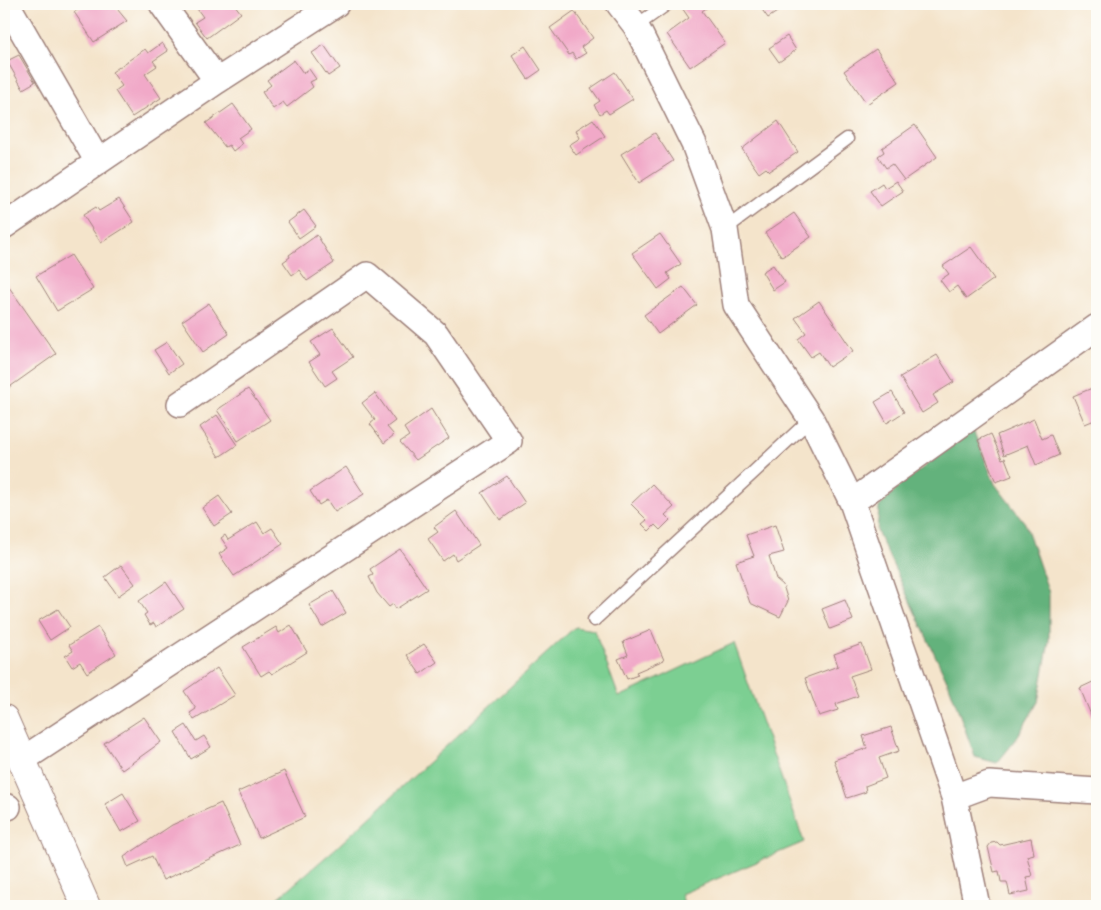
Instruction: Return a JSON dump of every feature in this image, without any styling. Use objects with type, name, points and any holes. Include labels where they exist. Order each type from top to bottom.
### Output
[{"type":"main road","points":[[4,719],[86,906]]},
{"type":"street","points":[[7,4],[98,162]]},
{"type":"street","points":[[162,4],[217,81]]},
{"type":"street","points":[[4,226],[217,81],[336,4]]},
{"type":"street","points":[[619,4],[636,26],[694,144],[725,229],[736,305],[811,419],[852,502],[954,797],[977,906]]},
{"type":"street","points":[[22,760],[509,441],[436,334],[367,275],[180,404]]},
{"type":"street","points":[[852,502],[1097,327]]},
{"type":"street","points":[[954,797],[989,784],[1097,791]]},
{"type":"lane","points":[[636,26],[667,4]]},
{"type":"lane","points":[[725,229],[847,138]]},
{"type":"lane","points":[[594,620],[811,419]]},
{"type":"green space","points":[[973,430],[995,484],[1025,523],[1049,593],[1049,641],[1038,702],[1015,741],[997,763],[975,757],[949,685],[877,531],[879,507],[900,485]]},
{"type":"green space","points":[[575,627],[594,630],[619,697],[734,643],[804,842],[681,894],[685,906],[269,906],[336,848]]},
{"type":"building","points":[[87,4],[113,4],[127,21],[94,42],[74,12]]},
{"type":"building","points":[[197,4],[234,4],[241,13],[207,38],[195,22],[203,17],[195,6]]},
{"type":"building","points":[[687,4],[712,4],[702,11],[725,43],[690,67],[667,34],[689,18],[682,8]]},
{"type":"building","points":[[758,4],[789,4],[768,18]]},
{"type":"building","points":[[574,11],[593,38],[581,47],[586,53],[576,59],[572,53],[569,55],[550,28]]},
{"type":"building","points":[[787,36],[796,50],[779,62],[769,48]]},
{"type":"building","points":[[162,43],[168,51],[153,61],[157,66],[145,74],[161,98],[132,117],[115,91],[122,86],[112,72],[145,49],[148,53]]},
{"type":"building","points":[[324,45],[340,68],[328,76],[312,53]]},
{"type":"building","points":[[525,46],[541,70],[528,79],[512,55]]},
{"type":"building","points":[[876,49],[899,82],[867,104],[844,71]]},
{"type":"building","points":[[19,55],[35,82],[23,89],[7,61]]},
{"type":"building","points":[[294,60],[303,73],[309,69],[316,79],[310,82],[313,87],[287,107],[283,102],[273,109],[262,92],[271,85],[267,80]]},
{"type":"building","points":[[615,72],[633,99],[609,114],[606,110],[600,114],[594,105],[600,101],[591,88]]},
{"type":"building","points":[[233,104],[251,129],[238,138],[242,144],[233,151],[229,145],[225,147],[206,123]]},
{"type":"building","points":[[593,119],[605,136],[576,155],[569,145],[580,138],[576,130]]},
{"type":"building","points":[[778,121],[798,152],[769,171],[766,168],[759,173],[742,149]]},
{"type":"building","points":[[915,125],[937,157],[904,180],[892,164],[886,168],[878,156],[884,152],[882,148]]},
{"type":"building","points":[[655,133],[673,161],[639,183],[621,154]]},
{"type":"building","points":[[896,181],[903,191],[881,206],[870,191],[882,183],[885,188]]},
{"type":"building","points":[[119,199],[134,222],[101,243],[83,215],[96,207],[99,211]]},
{"type":"building","points":[[304,210],[316,226],[299,238],[288,222]]},
{"type":"building","points":[[794,213],[811,237],[782,257],[765,233]]},
{"type":"building","points":[[660,234],[681,264],[667,273],[671,279],[658,289],[632,253]]},
{"type":"building","points":[[317,235],[334,263],[307,281],[299,270],[292,275],[283,262],[290,257],[289,255]]},
{"type":"building","points":[[971,247],[994,279],[966,299],[957,286],[949,292],[940,280],[949,274],[943,266]]},
{"type":"building","points":[[71,255],[93,289],[57,311],[36,276]]},
{"type":"building","points":[[773,265],[785,282],[773,290],[762,272]]},
{"type":"building","points":[[4,280],[56,354],[4,391],[5,358]]},
{"type":"building","points":[[683,287],[697,305],[658,334],[644,315]]},
{"type":"building","points":[[819,301],[853,351],[829,367],[819,352],[811,357],[798,339],[806,333],[795,318]]},
{"type":"building","points":[[209,303],[229,334],[203,352],[182,321]]},
{"type":"building","points":[[333,328],[353,357],[332,371],[337,378],[325,386],[309,362],[320,355],[311,342]]},
{"type":"building","points":[[167,342],[182,364],[169,373],[154,350]]},
{"type":"building","points":[[937,355],[954,382],[933,395],[938,403],[922,413],[900,377]]},
{"type":"building","points":[[1097,386],[1097,419],[1085,424],[1073,396]]},
{"type":"building","points":[[248,389],[270,420],[238,441],[217,410]]},
{"type":"building","points":[[892,392],[904,412],[887,423],[875,402]]},
{"type":"building","points":[[375,393],[395,421],[387,427],[394,435],[384,443],[370,424],[375,420],[362,403]]},
{"type":"building","points":[[431,409],[449,438],[416,460],[400,442],[409,436],[404,428]]},
{"type":"building","points":[[217,415],[237,445],[219,457],[200,427]]},
{"type":"building","points":[[1034,419],[1042,439],[1051,435],[1059,455],[1036,465],[1028,445],[1004,455],[997,435]]},
{"type":"building","points":[[991,434],[1002,459],[1005,458],[1012,476],[996,482],[978,440]]},
{"type":"building","points":[[346,467],[364,494],[335,512],[327,500],[319,505],[310,491]]},
{"type":"building","points":[[507,476],[525,503],[500,520],[482,493]]},
{"type":"building","points":[[652,484],[674,507],[665,515],[670,520],[660,530],[655,525],[649,531],[642,524],[647,520],[631,504]]},
{"type":"building","points":[[219,496],[232,514],[214,526],[202,508]]},
{"type":"building","points":[[456,511],[479,545],[456,560],[453,554],[443,561],[428,539],[438,532],[434,527]]},
{"type":"building","points":[[257,522],[264,533],[272,528],[283,544],[234,576],[219,554],[228,548],[221,538],[225,535],[228,540]]},
{"type":"building","points":[[775,525],[784,552],[769,556],[776,579],[783,585],[788,601],[780,617],[750,603],[736,562],[754,556],[746,535]]},
{"type":"building","points":[[400,549],[427,589],[396,609],[393,604],[389,607],[377,593],[369,577],[373,575],[370,569]]},
{"type":"building","points":[[121,565],[135,584],[118,596],[105,577]]},
{"type":"building","points":[[166,582],[184,609],[156,627],[154,623],[150,625],[144,615],[147,613],[139,601]]},
{"type":"building","points":[[333,591],[346,613],[322,627],[309,605]]},
{"type":"building","points":[[845,600],[853,620],[830,629],[822,609]]},
{"type":"building","points":[[58,609],[70,627],[50,640],[38,621]]},
{"type":"building","points":[[291,625],[307,652],[272,674],[269,671],[261,676],[243,647],[276,627],[279,633]]},
{"type":"building","points":[[98,627],[116,654],[87,673],[80,662],[72,667],[65,656],[73,651],[69,645]]},
{"type":"building","points":[[651,630],[664,660],[636,672],[638,675],[627,679],[618,659],[628,655],[623,642]]},
{"type":"building","points":[[424,644],[437,662],[420,674],[407,655]]},
{"type":"building","points":[[862,644],[871,669],[850,676],[858,696],[836,704],[838,710],[819,716],[805,678],[838,666],[834,654]]},
{"type":"building","points":[[217,668],[235,695],[194,720],[190,713],[196,709],[184,691]]},
{"type":"building","points":[[1097,680],[1097,730],[1080,688]]},
{"type":"building","points":[[144,717],[161,742],[122,770],[104,743]]},
{"type":"building","points":[[186,725],[196,741],[204,736],[211,747],[191,759],[175,732]]},
{"type":"building","points":[[891,727],[899,751],[879,758],[886,778],[865,786],[866,792],[847,798],[834,760],[867,748],[863,736]]},
{"type":"building","points":[[284,771],[305,817],[259,838],[238,792]]},
{"type":"building","points":[[123,793],[140,821],[121,832],[105,804]]},
{"type":"building","points":[[221,803],[240,845],[163,880],[152,856],[128,867],[124,857],[172,825]]},
{"type":"building","points":[[1031,838],[1034,854],[1027,856],[1032,876],[1026,877],[1029,891],[1010,895],[1007,882],[1001,882],[999,871],[994,872],[988,847],[991,843],[997,842],[1000,845]]}]
